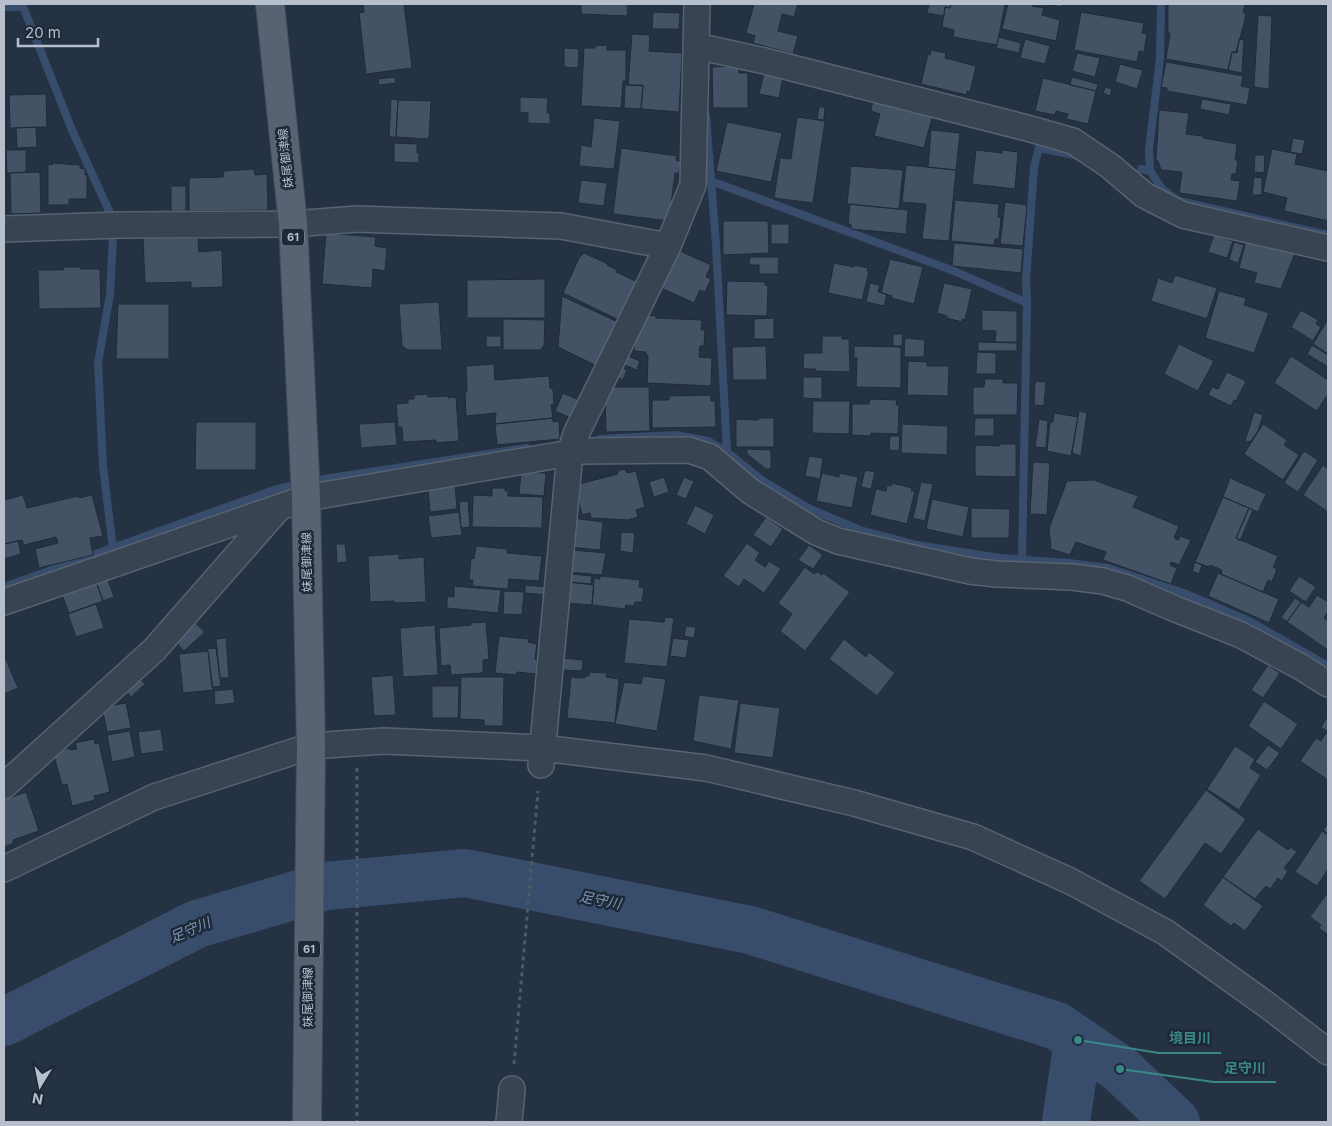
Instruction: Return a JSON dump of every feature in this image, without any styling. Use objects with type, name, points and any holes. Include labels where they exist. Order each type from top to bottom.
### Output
[{"type":"main road","name":"妹尾御津線","points":[[270,4],[293,224],[305,488],[311,746],[308,1122]]},
{"type":"street","points":[[541,757],[573,445],[668,246],[693,185],[702,47],[697,4]]},
{"type":"street","points":[[702,47],[765,61],[1027,128],[1073,142],[1110,166],[1144,195],[1184,215],[1328,248]]},
{"type":"street","points":[[4,229],[293,224],[357,219],[561,226],[668,246]]},
{"type":"street","points":[[4,786],[154,650],[278,508],[305,488],[542,457],[573,445]]},
{"type":"street","points":[[573,445],[582,451],[689,450],[710,458],[750,491],[816,532],[838,542],[997,574],[1103,580],[1128,588],[1241,635],[1301,667],[1328,684]]},
{"type":"street","points":[[4,602],[278,508]]},
{"type":"street","points":[[4,868],[154,797],[311,746],[384,741],[541,757],[706,768],[854,804],[972,838],[1070,881],[1165,932],[1267,1005],[1328,1052]]},
{"type":"street","points":[[509,1122],[512,1089]]},
{"type":"path","points":[[512,1089],[541,757]]},
{"type":"path","points":[[357,765],[357,1122]]},
{"type":"building","points":[[363,4],[404,4],[412,68],[366,74],[359,13],[364,12]]},
{"type":"building","points":[[581,4],[628,4],[627,16],[581,14]]},
{"type":"building","points":[[754,4],[798,4],[794,17],[782,14],[778,31],[798,36],[793,54],[753,43],[755,36],[746,33]]},
{"type":"building","points":[[929,4],[951,4],[950,8],[945,7],[944,16],[927,13]]},
{"type":"building","points":[[951,4],[1005,4],[997,45],[953,37],[954,30],[942,27],[945,7],[950,8]]},
{"type":"building","points":[[1008,4],[1033,4],[1032,6],[1044,8],[1042,15],[1060,20],[1056,41],[1002,29]]},
{"type":"building","points":[[1045,4],[1062,4],[1062,7]]},
{"type":"building","points":[[1168,4],[1245,4],[1243,13],[1246,13],[1244,24],[1236,52],[1232,52],[1228,70],[1166,59],[1170,33],[1168,33]]},
{"type":"building","points":[[653,12],[680,13],[679,29],[652,29]]},
{"type":"building","points":[[1081,12],[1144,23],[1142,33],[1147,34],[1144,52],[1139,51],[1137,62],[1074,50]]},
{"type":"building","points":[[1258,15],[1272,16],[1269,89],[1254,87]]},
{"type":"building","points":[[632,34],[650,35],[649,51],[682,53],[679,112],[641,109],[643,85],[628,85]]},
{"type":"building","points":[[999,37],[1021,43],[1019,53],[996,48]]},
{"type":"building","points":[[1025,39],[1050,46],[1045,64],[1020,58]]},
{"type":"building","points":[[1239,39],[1244,40],[1242,73],[1228,70],[1232,52],[1237,53]]},
{"type":"building","points":[[607,45],[607,50],[626,50],[626,81],[623,81],[621,108],[581,106],[584,48]]},
{"type":"building","points":[[564,48],[579,49],[578,68],[564,67]]},
{"type":"building","points":[[931,50],[946,53],[945,58],[976,66],[970,92],[967,91],[967,95],[921,84],[928,54],[930,55]]},
{"type":"building","points":[[1077,53],[1100,58],[1095,77],[1072,71]]},
{"type":"building","points":[[1166,62],[1243,76],[1241,86],[1250,88],[1247,105],[1167,91],[1167,88],[1161,87]]},
{"type":"building","points":[[1120,64],[1143,70],[1137,89],[1115,82]]},
{"type":"building","points":[[738,66],[739,73],[748,73],[748,108],[713,108],[712,67]]},
{"type":"building","points":[[764,73],[783,77],[779,98],[759,94]]},
{"type":"building","points":[[395,77],[396,83],[379,85],[378,79]]},
{"type":"building","points":[[1072,77],[1098,84],[1096,91],[1070,85]]},
{"type":"building","points":[[1043,78],[1096,91],[1088,124],[1066,119],[1068,114],[1056,111],[1055,115],[1035,111]]},
{"type":"building","points":[[625,85],[643,86],[641,109],[624,108]]},
{"type":"building","points":[[1105,87],[1112,89],[1110,96],[1103,93]]},
{"type":"building","points":[[46,94],[47,127],[10,128],[9,95]]},
{"type":"building","points":[[520,97],[548,98],[547,113],[550,113],[550,124],[528,123],[528,113],[520,112]]},
{"type":"building","points":[[391,99],[398,100],[396,137],[389,137]]},
{"type":"building","points":[[1202,99],[1231,104],[1229,115],[1200,109]]},
{"type":"building","points":[[398,100],[431,101],[429,139],[396,137]]},
{"type":"building","points":[[873,100],[933,114],[924,148],[874,136],[880,114],[871,111]]},
{"type":"building","points":[[819,107],[825,107],[824,120],[817,119]]},
{"type":"building","points":[[1159,110],[1189,113],[1186,134],[1237,144],[1235,160],[1238,160],[1236,174],[1232,174],[1231,180],[1240,181],[1237,201],[1179,193],[1182,172],[1161,170],[1156,160]]},
{"type":"building","points":[[797,117],[825,121],[813,203],[774,198],[780,158],[791,159]]},
{"type":"building","points":[[594,118],[620,121],[614,169],[579,166],[581,145],[591,147]]},
{"type":"building","points":[[727,122],[782,133],[771,182],[716,171]]},
{"type":"building","points":[[36,127],[37,147],[17,148],[16,128]]},
{"type":"building","points":[[931,130],[960,133],[956,170],[928,167]]},
{"type":"building","points":[[1293,138],[1305,140],[1302,154],[1290,152]]},
{"type":"building","points":[[394,143],[417,144],[419,163],[394,162]]},
{"type":"building","points":[[621,148],[677,156],[676,160],[681,162],[679,173],[675,173],[669,221],[613,214]]},
{"type":"building","points":[[1272,149],[1297,154],[1295,164],[1328,171],[1328,221],[1284,211],[1287,198],[1263,192]]},
{"type":"building","points":[[6,150],[26,150],[26,172],[7,173]]},
{"type":"building","points":[[976,150],[1002,153],[1003,150],[1018,152],[1015,189],[972,184]]},
{"type":"building","points":[[1255,155],[1265,155],[1264,173],[1254,172]]},
{"type":"building","points":[[52,163],[80,165],[80,168],[85,169],[85,175],[87,175],[87,199],[69,199],[69,205],[48,205],[48,164],[52,165]]},
{"type":"building","points":[[906,165],[956,170],[949,241],[922,239],[926,204],[902,202]]},
{"type":"building","points":[[851,166],[903,170],[899,209],[847,204]]},
{"type":"building","points":[[254,169],[255,175],[267,174],[268,210],[189,211],[189,178],[223,177],[224,171]]},
{"type":"building","points":[[40,172],[41,213],[11,214],[10,173]]},
{"type":"building","points":[[1254,177],[1262,178],[1262,195],[1252,195]]},
{"type":"building","points":[[581,180],[607,183],[604,206],[578,203]]},
{"type":"building","points":[[171,186],[186,186],[186,211],[171,211]]},
{"type":"building","points":[[955,200],[999,204],[998,217],[1001,217],[999,239],[995,239],[994,245],[951,241]]},
{"type":"building","points":[[1005,202],[1027,205],[1023,246],[1000,244]]},
{"type":"building","points":[[850,204],[908,210],[906,234],[851,229],[851,224],[848,224]]},
{"type":"building","points":[[723,221],[768,221],[769,253],[723,255]]},
{"type":"building","points":[[771,224],[789,224],[789,244],[771,244]]},
{"type":"building","points":[[326,233],[376,237],[375,246],[387,248],[385,271],[373,269],[372,288],[322,284]]},
{"type":"building","points":[[1214,235],[1233,241],[1227,258],[1208,252]]},
{"type":"building","points":[[143,238],[198,238],[199,252],[222,250],[223,287],[191,288],[191,282],[145,283]]},
{"type":"building","points":[[1246,241],[1295,253],[1281,289],[1254,283],[1257,273],[1239,268]]},
{"type":"building","points":[[1234,242],[1244,245],[1238,263],[1229,260]]},
{"type":"building","points":[[954,243],[1023,249],[1021,273],[952,266]]},
{"type":"building","points":[[678,250],[711,265],[706,277],[711,279],[705,292],[700,290],[694,303],[657,286]]},
{"type":"building","points":[[584,253],[608,264],[617,270],[616,272],[640,283],[621,321],[563,293],[579,258]]},
{"type":"building","points":[[750,257],[779,257],[778,274],[759,274],[759,265],[749,265]]},
{"type":"building","points":[[890,259],[923,267],[914,304],[891,298],[892,296],[881,293]]},
{"type":"building","points":[[834,263],[868,268],[867,271],[869,271],[862,300],[828,293]]},
{"type":"building","points":[[64,267],[100,269],[101,308],[39,309],[38,270],[63,270]]},
{"type":"building","points":[[1175,275],[1217,288],[1207,319],[1151,301],[1158,278],[1172,283]]},
{"type":"building","points":[[545,279],[545,318],[467,318],[467,280]]},
{"type":"building","points":[[727,281],[765,282],[765,285],[768,286],[767,316],[726,315]]},
{"type":"building","points":[[870,283],[880,285],[878,292],[887,294],[884,306],[866,302]]},
{"type":"building","points":[[944,283],[972,289],[965,320],[962,319],[962,322],[937,313]]},
{"type":"building","points":[[1219,291],[1246,298],[1244,305],[1269,313],[1254,353],[1205,338]]},
{"type":"building","points":[[562,296],[620,323],[599,367],[558,347]]},
{"type":"building","points":[[439,302],[442,350],[408,350],[402,346],[399,304]]},
{"type":"building","points":[[118,304],[169,304],[169,359],[116,359]]},
{"type":"building","points":[[982,310],[1017,311],[1017,342],[995,342],[996,331],[982,330]]},
{"type":"building","points":[[1301,310],[1318,320],[1316,324],[1321,327],[1313,341],[1291,327]]},
{"type":"building","points":[[642,315],[656,316],[656,318],[702,320],[701,330],[705,330],[704,346],[700,346],[699,357],[712,358],[711,386],[647,383],[648,355],[645,355],[646,352],[634,351],[636,329]]},
{"type":"building","points":[[774,318],[774,339],[754,339],[754,319]]},
{"type":"building","points":[[503,319],[545,320],[544,346],[540,350],[503,350]]},
{"type":"building","points":[[1328,319],[1328,354],[1313,344]]},
{"type":"building","points":[[893,334],[903,334],[902,346],[893,346]]},
{"type":"building","points":[[486,336],[501,336],[501,347],[486,347]]},
{"type":"building","points":[[822,336],[842,336],[842,339],[849,339],[850,372],[803,369],[804,353],[822,353]]},
{"type":"building","points":[[905,338],[925,340],[924,357],[904,357]]},
{"type":"building","points":[[978,342],[1017,343],[1017,351],[978,351]]},
{"type":"building","points":[[1179,344],[1214,361],[1198,391],[1164,374]]},
{"type":"building","points":[[1312,345],[1328,355],[1328,367],[1307,354]]},
{"type":"building","points":[[766,346],[767,380],[733,380],[732,347]]},
{"type":"building","points":[[854,346],[901,347],[901,388],[856,387],[857,358],[854,358]]},
{"type":"building","points":[[977,352],[996,353],[996,374],[976,374]]},
{"type":"building","points":[[623,354],[640,361],[637,370],[619,363]]},
{"type":"building","points":[[1291,356],[1328,380],[1328,394],[1317,411],[1274,383]]},
{"type":"building","points":[[908,361],[927,362],[927,366],[949,366],[948,396],[907,395]]},
{"type":"building","points":[[494,364],[495,380],[549,376],[550,388],[553,389],[554,404],[551,405],[553,418],[495,424],[496,413],[466,416],[466,366]]},
{"type":"building","points":[[618,366],[627,370],[623,380],[614,376]]},
{"type":"building","points":[[1227,372],[1246,381],[1236,401],[1234,400],[1231,406],[1208,395],[1212,387],[1218,389]]},
{"type":"building","points":[[803,377],[822,377],[822,399],[803,398]]},
{"type":"building","points":[[985,379],[1003,379],[1003,383],[1018,383],[1017,415],[973,415],[973,387],[984,387]]},
{"type":"building","points":[[1035,381],[1046,382],[1044,406],[1034,405]]},
{"type":"building","points":[[609,387],[649,387],[650,431],[606,432],[605,395]]},
{"type":"building","points":[[563,393],[581,401],[573,419],[555,411]]},
{"type":"building","points":[[427,394],[428,397],[456,397],[459,441],[436,443],[436,440],[403,442],[402,427],[398,427],[396,404],[408,403],[408,399],[414,399],[414,395]]},
{"type":"building","points":[[711,395],[711,401],[715,401],[716,427],[652,428],[652,400],[669,400],[669,396]]},
{"type":"building","points":[[870,399],[897,400],[896,405],[899,405],[898,434],[871,433],[871,436],[852,435],[852,404],[869,404]]},
{"type":"building","points":[[813,401],[850,401],[849,434],[812,433]]},
{"type":"building","points":[[1079,411],[1087,413],[1081,456],[1072,453]]},
{"type":"building","points":[[1254,412],[1263,415],[1258,431],[1250,442],[1245,441]]},
{"type":"building","points":[[1054,413],[1078,417],[1071,456],[1047,451],[1050,422],[1053,422]]},
{"type":"building","points":[[553,418],[553,422],[559,421],[560,439],[497,445],[495,424]]},
{"type":"building","points":[[759,418],[774,418],[774,447],[736,447],[736,419],[758,420]]},
{"type":"building","points":[[975,418],[994,418],[994,436],[974,436]]},
{"type":"building","points":[[1039,419],[1048,421],[1046,448],[1035,447]]},
{"type":"building","points":[[196,422],[256,422],[256,470],[195,470]]},
{"type":"building","points":[[395,422],[397,445],[361,448],[359,424]]},
{"type":"building","points":[[902,424],[948,426],[947,455],[901,453]]},
{"type":"building","points":[[1263,424],[1287,440],[1284,445],[1299,455],[1283,480],[1244,454]]},
{"type":"building","points":[[890,436],[900,436],[899,451],[889,450]]},
{"type":"building","points":[[1000,444],[1016,444],[1016,477],[975,476],[975,445],[1000,446]]},
{"type":"building","points":[[747,449],[771,450],[771,469],[766,469],[747,454]]},
{"type":"building","points":[[1304,451],[1318,460],[1298,492],[1284,483]]},
{"type":"building","points":[[809,456],[823,458],[820,479],[805,476]]},
{"type":"building","points":[[1033,462],[1050,463],[1047,515],[1030,514]]},
{"type":"building","points":[[1323,465],[1328,469],[1328,512],[1303,495]]},
{"type":"building","points":[[625,469],[627,473],[636,471],[645,507],[636,510],[638,517],[628,520],[591,518],[590,513],[582,515],[575,485],[618,474],[617,471]]},
{"type":"building","points":[[865,470],[875,472],[871,489],[861,487]]},
{"type":"building","points":[[521,472],[546,473],[544,496],[519,494]]},
{"type":"building","points":[[822,473],[839,477],[839,473],[858,477],[852,508],[816,501]]},
{"type":"building","points":[[664,477],[669,492],[654,497],[649,482]]},
{"type":"building","points":[[684,477],[694,481],[686,499],[676,495]]},
{"type":"building","points":[[1230,478],[1266,494],[1258,512],[1223,497]]},
{"type":"building","points":[[1094,480],[1138,496],[1133,507],[1179,526],[1174,538],[1178,540],[1180,536],[1191,540],[1179,565],[1171,562],[1170,565],[1177,568],[1171,584],[1103,560],[1106,552],[1076,542],[1070,555],[1051,549],[1049,528],[1067,481]]},
{"type":"building","points":[[921,482],[933,484],[925,521],[913,518]]},
{"type":"building","points":[[892,483],[912,488],[911,491],[915,491],[907,524],[870,515],[876,489],[886,491],[887,485],[891,486]]},
{"type":"building","points":[[455,484],[457,509],[430,512],[428,488]]},
{"type":"building","points":[[492,488],[505,488],[505,491],[508,491],[508,496],[543,497],[542,528],[472,527],[473,495],[492,496]]},
{"type":"building","points":[[23,495],[27,508],[78,496],[79,498],[92,495],[103,536],[90,538],[93,555],[39,568],[35,549],[58,543],[56,537],[24,545],[22,540],[4,544],[4,500]]},
{"type":"building","points":[[1223,497],[1249,508],[1236,538],[1278,556],[1273,567],[1277,569],[1272,582],[1268,580],[1263,592],[1221,574],[1222,570],[1195,562]]},
{"type":"building","points":[[932,499],[969,507],[963,537],[926,529]]},
{"type":"building","points":[[468,501],[470,527],[461,528],[459,502]]},
{"type":"building","points":[[695,505],[714,515],[705,534],[686,524]]},
{"type":"building","points":[[971,508],[1010,509],[1009,538],[971,538]]},
{"type":"building","points":[[1249,508],[1253,510],[1240,541],[1236,538]]},
{"type":"building","points":[[459,512],[462,535],[431,538],[428,516]]},
{"type":"building","points":[[766,517],[783,529],[771,547],[753,535]]},
{"type":"building","points":[[572,518],[603,522],[600,550],[569,547]]},
{"type":"building","points":[[621,532],[635,533],[633,553],[620,551]]},
{"type":"building","points":[[18,541],[21,554],[4,559],[4,544]]},
{"type":"building","points":[[747,543],[760,553],[755,560],[765,567],[769,561],[781,569],[764,593],[744,579],[739,587],[723,576]]},
{"type":"building","points":[[336,544],[345,544],[347,562],[337,563]]},
{"type":"building","points":[[809,545],[823,555],[813,569],[798,560]]},
{"type":"building","points":[[476,546],[507,549],[507,553],[542,556],[539,581],[509,579],[508,589],[472,586],[473,580],[469,580],[471,558],[474,559]]},
{"type":"building","points":[[571,550],[606,553],[602,575],[568,572]]},
{"type":"building","points":[[399,554],[399,559],[424,557],[426,602],[370,602],[368,556]]},
{"type":"building","points":[[1195,562],[1202,565],[1199,574],[1192,571]]},
{"type":"building","points":[[805,567],[814,574],[817,572],[822,575],[823,573],[850,592],[805,651],[780,631],[792,614],[778,603]]},
{"type":"building","points":[[1218,573],[1279,599],[1269,623],[1208,596]]},
{"type":"building","points":[[571,574],[592,576],[591,584],[570,582]]},
{"type":"building","points":[[600,576],[640,580],[639,587],[644,588],[642,602],[635,602],[634,606],[626,605],[625,609],[592,605],[594,578],[600,579]]},
{"type":"building","points":[[1299,576],[1316,587],[1306,602],[1289,591]]},
{"type":"building","points":[[95,580],[103,601],[69,613],[61,592]]},
{"type":"building","points":[[108,580],[114,597],[103,601],[97,584]]},
{"type":"building","points":[[568,582],[594,585],[592,605],[566,603]]},
{"type":"building","points":[[525,585],[548,587],[547,595],[525,593]]},
{"type":"building","points":[[454,586],[501,590],[498,613],[447,608],[447,596],[454,597]]},
{"type":"building","points":[[504,591],[524,592],[522,615],[503,614]]},
{"type":"building","points":[[1317,595],[1328,602],[1328,611],[1324,618],[1328,621],[1328,650],[1287,622],[1301,602],[1309,607]]},
{"type":"building","points":[[1295,598],[1301,602],[1287,622],[1281,617]]},
{"type":"building","points":[[96,604],[104,628],[76,637],[68,614]]},
{"type":"building","points":[[665,617],[674,618],[667,667],[624,663],[629,619],[664,622]]},
{"type":"building","points":[[486,622],[489,659],[483,660],[483,673],[451,675],[450,665],[441,666],[439,628]]},
{"type":"building","points":[[195,623],[205,632],[184,651],[175,641]]},
{"type":"building","points":[[435,625],[438,675],[403,677],[400,628]]},
{"type":"building","points":[[686,626],[696,627],[694,638],[684,636]]},
{"type":"building","points":[[499,636],[529,639],[528,642],[537,644],[536,674],[517,672],[516,675],[495,673]]},
{"type":"building","points":[[226,638],[229,678],[220,678],[216,639]]},
{"type":"building","points":[[673,638],[689,640],[686,658],[670,656]]},
{"type":"building","points":[[844,639],[866,657],[869,652],[895,673],[877,696],[829,659]]},
{"type":"building","points":[[216,648],[221,686],[212,687],[208,651],[206,649]]},
{"type":"building","points":[[208,651],[213,690],[183,693],[179,654]]},
{"type":"building","points":[[4,655],[18,688],[4,694]]},
{"type":"building","points":[[563,658],[583,660],[582,671],[562,670]]},
{"type":"building","points":[[1268,665],[1280,673],[1263,698],[1251,690]]},
{"type":"building","points":[[590,672],[607,673],[606,677],[619,679],[615,723],[567,718],[571,677],[585,678],[585,676],[589,676]]},
{"type":"building","points":[[393,675],[396,715],[374,716],[371,677]]},
{"type":"building","points":[[643,676],[666,679],[657,731],[615,724],[624,682],[641,684]]},
{"type":"building","points":[[461,677],[504,677],[503,726],[484,726],[484,720],[460,719]]},
{"type":"building","points":[[139,678],[145,684],[131,697],[126,691]]},
{"type":"building","points":[[432,686],[459,686],[458,718],[432,718]]},
{"type":"building","points":[[233,689],[235,703],[215,705],[214,691]]},
{"type":"building","points":[[699,695],[739,700],[731,749],[693,741]]},
{"type":"building","points":[[1264,701],[1298,724],[1281,749],[1248,726]]},
{"type":"building","points":[[126,703],[131,728],[107,732],[102,707]]},
{"type":"building","points":[[740,703],[780,708],[773,758],[734,753]]},
{"type":"building","points":[[1328,718],[1328,732],[1321,727]]},
{"type":"building","points":[[161,729],[164,751],[141,754],[138,732]]},
{"type":"building","points":[[130,731],[135,757],[112,762],[107,735]]},
{"type":"building","points":[[1326,733],[1328,735],[1328,780],[1300,761],[1316,738],[1321,741]]},
{"type":"building","points":[[94,739],[95,744],[99,743],[110,792],[94,796],[95,800],[72,806],[67,784],[62,785],[53,752],[69,748],[70,750],[77,749],[75,743]]},
{"type":"building","points":[[1268,745],[1280,753],[1267,770],[1255,762]]},
{"type":"building","points":[[1235,746],[1255,759],[1250,768],[1261,775],[1239,810],[1207,789]]},
{"type":"building","points":[[1206,790],[1246,819],[1221,854],[1205,843],[1165,899],[1139,881]]},
{"type":"building","points":[[26,792],[39,831],[13,840],[14,843],[4,847],[4,800]]},
{"type":"building","points":[[1328,824],[1328,834],[1323,830]]},
{"type":"building","points":[[1258,829],[1288,850],[1290,847],[1297,852],[1284,868],[1288,871],[1282,881],[1278,878],[1270,889],[1266,886],[1255,899],[1223,877]]},
{"type":"building","points":[[1322,831],[1328,835],[1328,869],[1317,886],[1295,872]]},
{"type":"building","points":[[1223,877],[1263,906],[1245,931],[1234,923],[1231,926],[1203,905]]},
{"type":"building","points":[[1328,892],[1328,935],[1319,928],[1321,925],[1310,917]]},
{"type":"waterway","points":[[22,4],[72,130],[110,213],[113,236],[110,294],[98,363],[103,466],[113,549]]},
{"type":"waterway","points":[[1150,171],[1149,150],[1160,58],[1161,4]]},
{"type":"waterway","points":[[4,7],[23,7]]},
{"type":"waterway","points":[[706,116],[716,245],[727,452],[763,481],[808,508],[860,530],[917,545],[1000,558],[1108,568],[1184,593],[1251,622],[1328,666]]},
{"type":"waterway","points":[[1027,303],[1026,280],[1034,167],[1039,148],[1080,156]]},
{"type":"waterway","points":[[1141,169],[1150,171],[1162,189],[1179,201],[1328,235]]},
{"type":"waterway","points":[[711,181],[954,271],[1027,303],[1022,560]]},
{"type":"waterway","points":[[600,439],[675,435],[708,441],[727,452]]},
{"type":"waterway","points":[[311,481],[527,448]]},
{"type":"waterway","points":[[4,587],[274,490],[300,483]]},
{"type":"waterway","name":"足守川","points":[[4,1022],[197,924],[326,886],[465,873],[750,930],[1057,1026],[1120,1069],[1176,1122]]},
{"type":"waterway","points":[[1066,1122],[1078,1040]]},
{"type":"place","name":"境目川","points":[[1078,1040]]},
{"type":"place","name":"足守川","points":[[1120,1069]]}]
